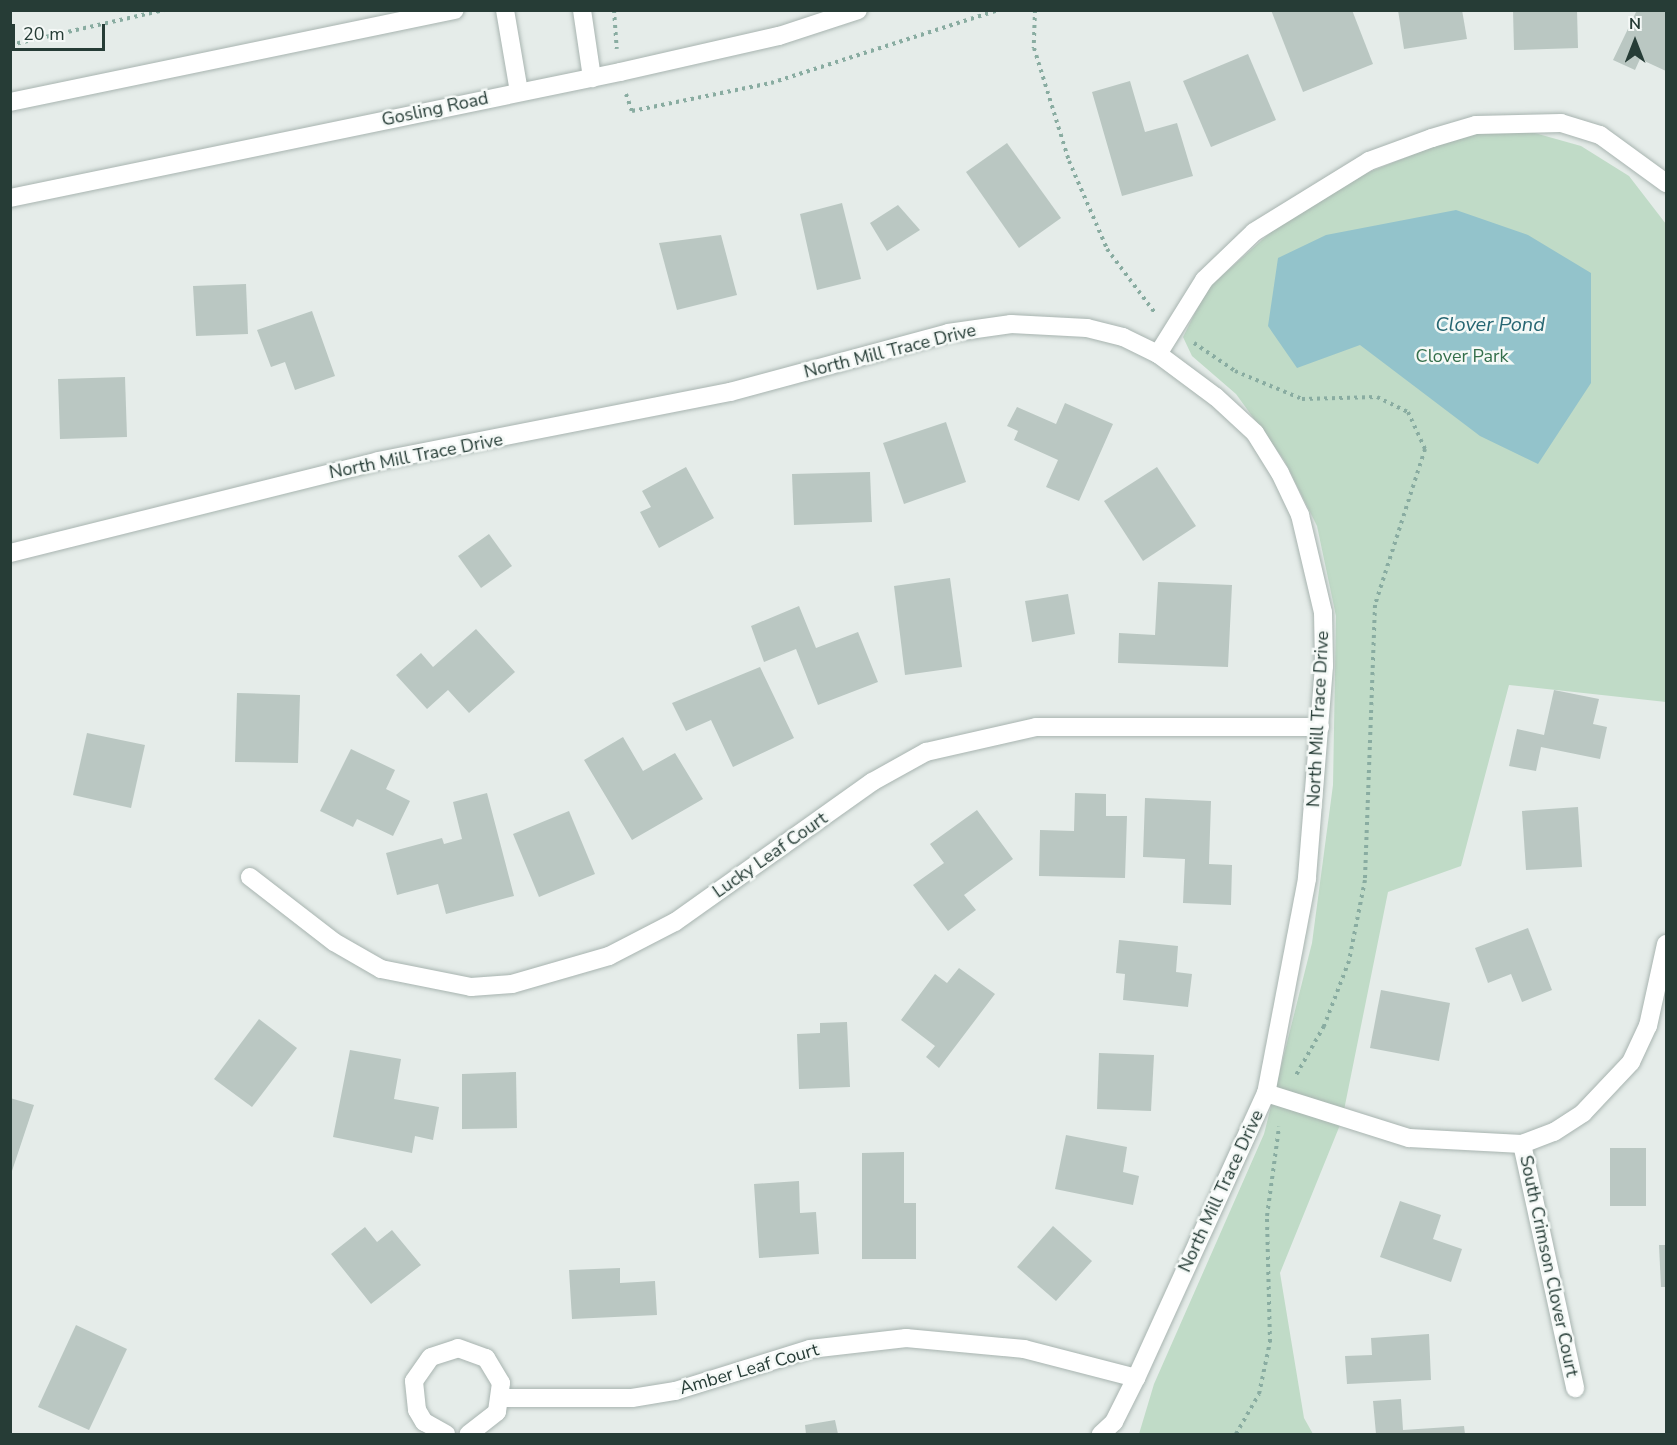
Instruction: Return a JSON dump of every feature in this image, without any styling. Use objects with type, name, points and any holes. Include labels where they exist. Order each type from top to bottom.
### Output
[{"type":"street","points":[[10,102],[455,10]]},
{"type":"street","points":[[505,10],[519,92]]},
{"type":"street","points":[[582,10],[592,78]]},
{"type":"street","name":"Gosling Road","points":[[10,198],[620,72],[779,36],[858,10]]},
{"type":"street","points":[[1158,354],[1204,280],[1254,232],[1369,161],[1443,134],[1520,120],[1560,123],[1600,135],[1666,183]]},
{"type":"street","name":"North Mill Trace Drive","points":[[10,553],[378,461],[730,392],[948,333],[1048,323],[1123,337],[1158,354],[1255,434],[1300,514],[1323,612],[1320,727],[1307,879],[1266,1093],[1110,1430]]},
{"type":"street","name":"Lucky Leaf Court","points":[[250,877],[334,942],[381,969],[471,987],[512,984],[609,956],[675,922],[872,782],[926,752],[1035,727],[1320,727]]},
{"type":"street","points":[[1266,1093],[1409,1138],[1522,1144],[1583,1113],[1630,1062],[1648,1026],[1666,944]]},
{"type":"street","name":"South Crimson Clover Court","points":[[1522,1144],[1575,1388]]},
{"type":"street","name":"Amber Leaf Court","points":[[502,1398],[632,1398],[675,1391],[810,1349],[906,1338],[1024,1349],[1136,1378]]},
{"type":"street","points":[[446,1434],[424,1422],[413,1396],[420,1368],[431,1357],[458,1348],[486,1358],[501,1383],[502,1398],[489,1423],[469,1434]]},
{"type":"path","points":[[10,45],[164,10]]},
{"type":"path","points":[[614,10],[620,72],[632,111],[771,83],[998,10]]},
{"type":"path","points":[[1035,10],[1034,48],[1069,161],[1103,239],[1144,305],[1235,372],[1302,399],[1377,397],[1407,412],[1425,449],[1375,605],[1365,880],[1349,961],[1324,1026],[1284,1099],[1267,1216],[1270,1342],[1259,1394],[1236,1434]]},
{"type":"green space","name":"Clover Park","points":[[1520,129],[1581,146],[1629,176],[1666,224],[1666,702],[1509,685],[1461,866],[1388,892],[1342,1120],[1280,1273],[1304,1418],[1313,1434],[1139,1434],[1154,1384],[1264,1134],[1312,943],[1333,785],[1336,616],[1317,526],[1284,460],[1236,394],[1192,356],[1183,337],[1207,289],[1280,224],[1364,174],[1468,133]]},
{"type":"water","name":"Clover Pond","points":[[1456,210],[1528,235],[1591,273],[1591,383],[1538,464],[1480,436],[1360,345],[1297,368],[1268,326],[1278,258],[1326,235]]},
{"type":"building","points":[[1271,10],[1352,10],[1373,64],[1303,92]]},
{"type":"building","points":[[1398,10],[1462,10],[1467,39],[1404,49]]},
{"type":"building","points":[[1513,10],[1577,10],[1578,48],[1514,50]]},
{"type":"building","points":[[1637,10],[1666,10],[1666,71],[1640,59],[1635,70],[1613,60]]},
{"type":"building","points":[[1248,54],[1276,120],[1211,147],[1183,81]]},
{"type":"building","points":[[1130,81],[1145,132],[1177,123],[1193,176],[1122,196],[1092,92]]},
{"type":"building","points":[[1007,143],[1061,218],[1019,248],[966,172]]},
{"type":"building","points":[[842,203],[861,279],[817,290],[800,214]]},
{"type":"building","points":[[898,205],[920,230],[887,251],[870,223]]},
{"type":"building","points":[[721,235],[737,295],[677,310],[659,243]]},
{"type":"building","points":[[246,284],[248,334],[196,336],[193,286]]},
{"type":"building","points":[[312,311],[335,376],[295,390],[285,362],[271,367],[257,330]]},
{"type":"building","points":[[125,377],[127,437],[60,439],[58,379]]},
{"type":"building","points":[[1065,403],[1113,424],[1079,501],[1046,487],[1058,460],[1014,440],[1018,431],[1007,426],[1017,407],[1056,424]]},
{"type":"building","points":[[946,422],[966,482],[904,504],[883,443]]},
{"type":"building","points":[[686,467],[714,518],[659,548],[640,512],[651,507],[642,491]]},
{"type":"building","points":[[1157,467],[1196,526],[1143,561],[1104,501]]},
{"type":"building","points":[[870,472],[872,522],[794,525],[792,474]]},
{"type":"building","points":[[489,534],[512,566],[481,588],[458,556]]},
{"type":"building","points":[[950,578],[962,667],[905,675],[894,586]]},
{"type":"building","points":[[1158,582],[1232,585],[1228,667],[1118,663],[1119,633],[1155,635]]},
{"type":"building","points":[[1068,594],[1075,634],[1032,642],[1025,601]]},
{"type":"building","points":[[799,606],[816,648],[858,632],[878,682],[818,705],[796,649],[764,662],[751,626]]},
{"type":"building","points":[[476,629],[515,672],[469,713],[448,690],[427,709],[396,675],[421,653],[433,667]]},
{"type":"building","points":[[760,667],[794,738],[733,767],[711,720],[686,731],[672,703]]},
{"type":"building","points":[[1554,690],[1599,699],[1593,724],[1607,727],[1600,759],[1541,747],[1536,771],[1509,766],[1517,729],[1544,735]]},
{"type":"building","points":[[237,693],[300,695],[298,763],[235,762]]},
{"type":"building","points":[[87,733],[145,745],[131,808],[73,795]]},
{"type":"building","points":[[623,737],[643,771],[675,753],[703,799],[632,840],[584,760]]},
{"type":"building","points":[[351,749],[395,770],[386,789],[410,801],[393,836],[357,819],[353,827],[320,811]]},
{"type":"building","points":[[487,793],[514,896],[446,914],[438,884],[397,895],[386,853],[442,838],[444,844],[462,839],[453,802]]},
{"type":"building","points":[[1075,793],[1106,794],[1106,816],[1127,816],[1125,878],[1039,876],[1040,830],[1074,831]]},
{"type":"building","points":[[1145,798],[1211,801],[1209,864],[1232,865],[1231,905],[1183,903],[1185,859],[1143,857]]},
{"type":"building","points":[[1578,807],[1582,867],[1526,870],[1522,811]]},
{"type":"building","points":[[977,810],[1013,859],[964,895],[976,910],[948,931],[913,885],[944,863],[930,844]]},
{"type":"building","points":[[569,811],[595,874],[539,897],[513,834]]},
{"type":"building","points":[[1528,928],[1552,990],[1522,1002],[1511,974],[1488,983],[1475,948]]},
{"type":"building","points":[[1119,940],[1178,946],[1176,972],[1192,974],[1188,1007],[1123,1000],[1125,974],[1116,973]]},
{"type":"building","points":[[959,968],[995,994],[939,1068],[926,1057],[935,1046],[901,1020],[935,974],[947,983]]},
{"type":"building","points":[[1381,990],[1450,1003],[1439,1061],[1370,1048]]},
{"type":"building","points":[[259,1019],[297,1048],[252,1107],[214,1079]]},
{"type":"building","points":[[847,1022],[850,1087],[799,1089],[797,1034],[820,1033],[820,1023]]},
{"type":"building","points":[[350,1050],[401,1059],[394,1099],[439,1107],[433,1140],[415,1136],[412,1153],[333,1137]]},
{"type":"building","points":[[1099,1053],[1154,1055],[1151,1111],[1097,1109]]},
{"type":"building","points":[[516,1072],[517,1128],[462,1129],[462,1074]]},
{"type":"building","points":[[10,1098],[34,1105],[11,1174],[10,1174]]},
{"type":"building","points":[[1066,1135],[1127,1147],[1123,1172],[1139,1176],[1133,1205],[1055,1189]]},
{"type":"building","points":[[1610,1148],[1646,1148],[1646,1206],[1610,1206]]},
{"type":"building","points":[[904,1152],[904,1203],[916,1203],[916,1259],[862,1259],[862,1153]]},
{"type":"building","points":[[799,1181],[800,1213],[816,1212],[819,1254],[759,1258],[754,1184]]},
{"type":"building","points":[[1400,1201],[1441,1215],[1433,1239],[1462,1249],[1451,1282],[1380,1257]]},
{"type":"building","points":[[1053,1226],[1092,1261],[1056,1301],[1017,1267]]},
{"type":"building","points":[[365,1227],[377,1242],[392,1230],[421,1265],[371,1304],[331,1254]]},
{"type":"building","points":[[1659,1245],[1666,1245],[1666,1287],[1661,1287]]},
{"type":"building","points":[[620,1268],[620,1283],[655,1281],[657,1315],[572,1319],[569,1270]]},
{"type":"building","points":[[76,1325],[127,1349],[89,1430],[38,1407]]},
{"type":"building","points":[[1429,1334],[1431,1380],[1347,1384],[1345,1356],[1372,1355],[1371,1338]]},
{"type":"building","points":[[1401,1399],[1403,1430],[1464,1426],[1465,1434],[1376,1434],[1373,1401]]},
{"type":"building","points":[[835,1420],[838,1434],[806,1434],[805,1425]]}]
